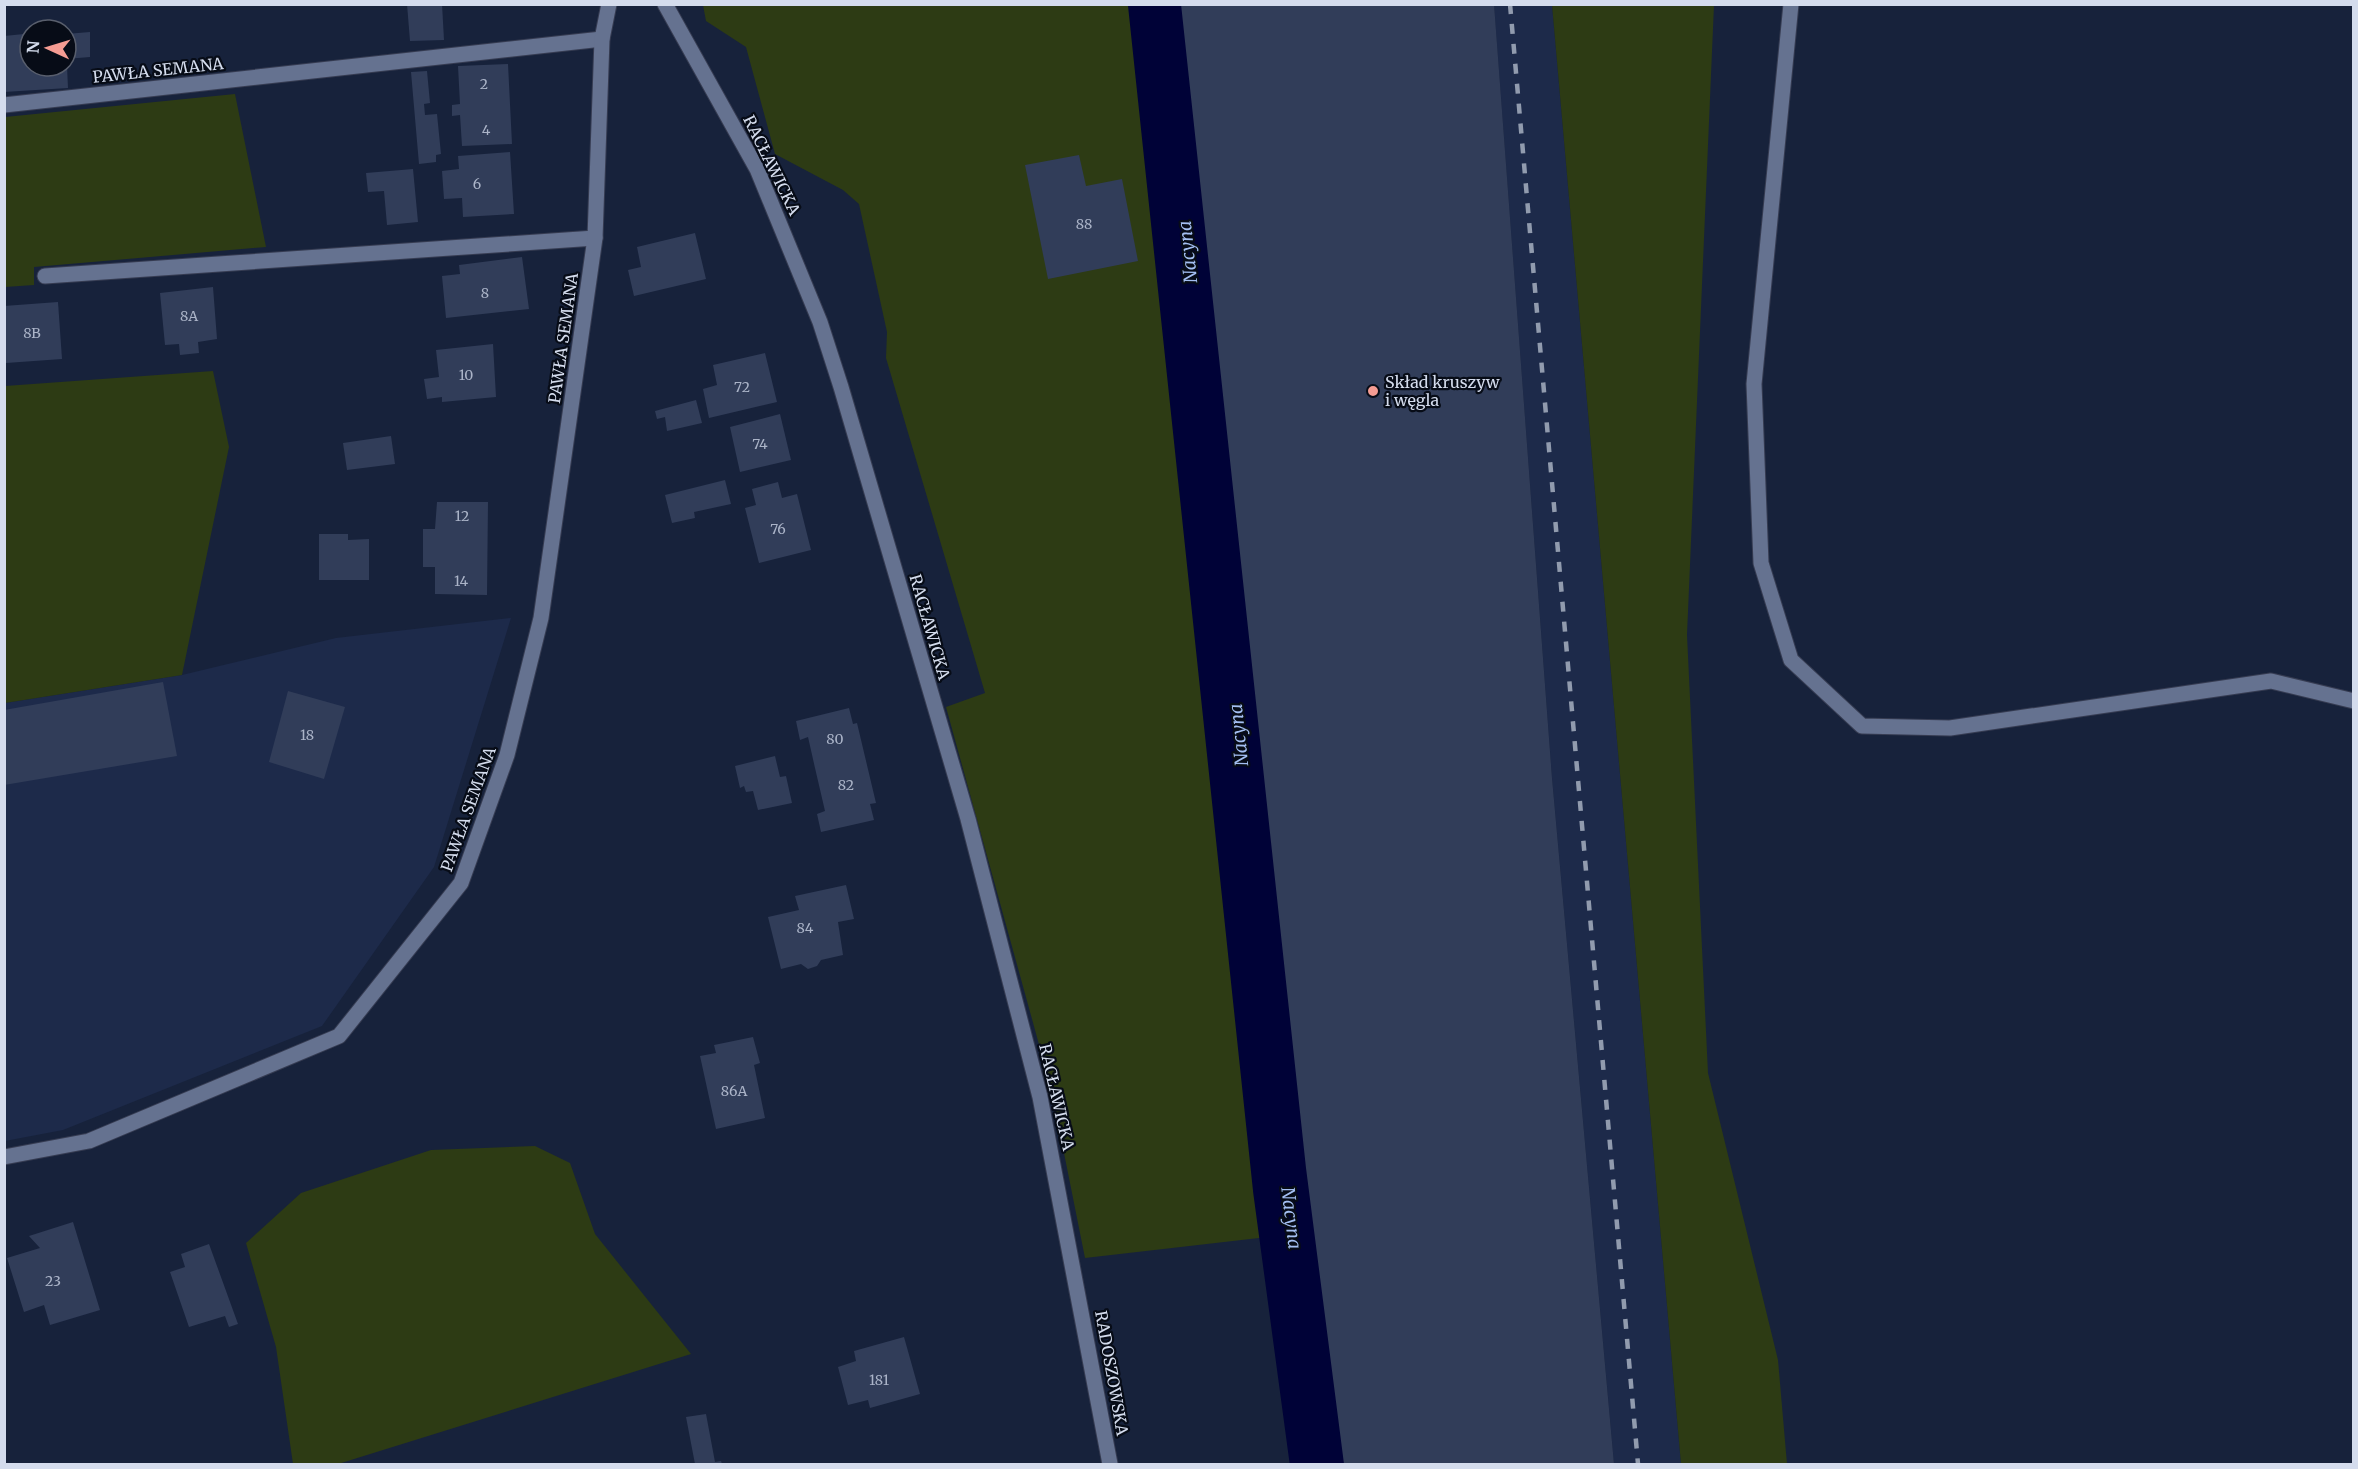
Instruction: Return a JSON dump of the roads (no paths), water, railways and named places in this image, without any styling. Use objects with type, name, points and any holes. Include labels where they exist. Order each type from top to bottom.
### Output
[{"type":"street","name":"PAWŁA SEMANA","points":[[4,1157],[88,1141],[339,1036],[461,883],[507,755],[541,618],[595,238],[602,39],[609,4]]},
{"type":"street","name":"RACŁAWICKA","points":[[665,4],[757,169],[820,322],[974,842],[1040,1097],[1078,1289]]},
{"type":"street","points":[[1791,4],[1754,384],[1761,563],[1791,660],[1862,726],[1950,728],[2271,681],[2354,701]]},
{"type":"street","name":"PAWŁA SEMANA","points":[[4,105],[602,39]]},
{"type":"street","points":[[45,276],[595,238]]},
{"type":"street","name":"RADOSZOWSKA","points":[[1078,1289],[1110,1464]]},
{"type":"waterway","name":"Nacyna","points":[[1162,4],[1287,1189],[1324,1464]]},
{"type":"railway","points":[[1510,4],[1638,1464]]},
{"type":"place","name":"Skład kruszyw i węgla","points":[[1373,391]]}]
